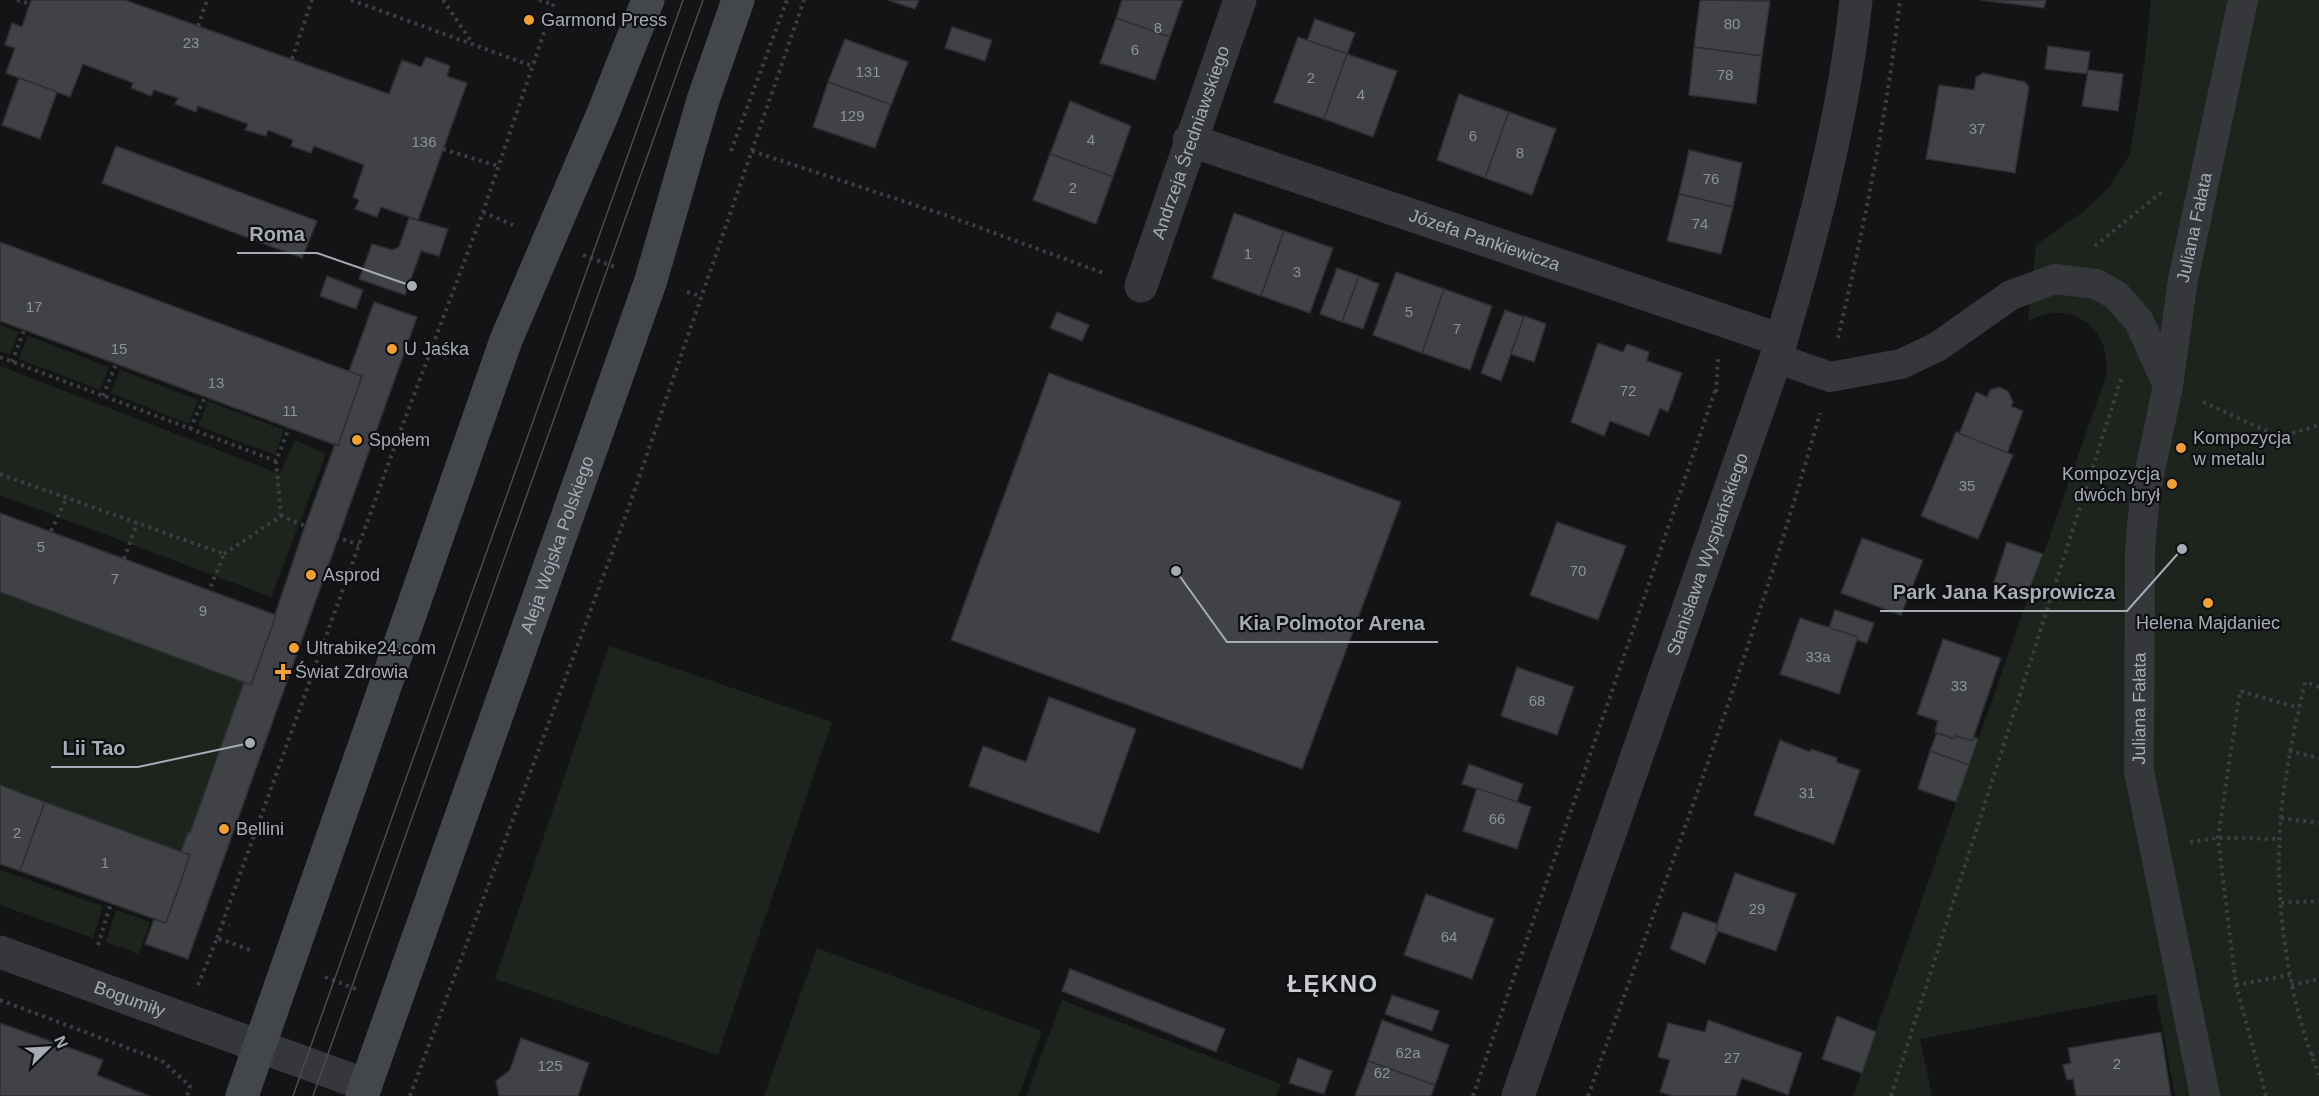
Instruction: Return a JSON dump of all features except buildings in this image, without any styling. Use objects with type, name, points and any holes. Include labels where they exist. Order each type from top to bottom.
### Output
[{"type":"main road","points":[[242,1096],[506,340],[601,118],[648,0]]},
{"type":"main road","name":"Aleja Wojska Polskiego","points":[[364,1090],[651,280],[703,100],[738,0]]},
{"type":"street","name":"Andrzeja Średniawskiego","points":[[1141,286],[1189,140],[1239,0]]},
{"type":"street","name":"Stanisława Wyspiańskiego","points":[[1518,1096],[1760,409],[1779,349],[1801,275],[1829,159],[1848,61],[1856,0]]},
{"type":"street","name":"Juliana Fałata","points":[[2205,1096],[2139,771],[2140,550],[2145,494],[2168,386],[2183,280],[2243,0]]},
{"type":"street","name":"Józefa Pankiewicza","points":[[1189,140],[1730,322],[1779,349]]},
{"type":"street","points":[[1779,349],[1830,377],[1901,364],[1937,347],[2011,295],[2055,279],[2096,284],[2116,295],[2139,321],[2168,386]]},
{"type":"street","name":"Bogumiły","points":[[0,952],[258,1047]]},
{"type":"street","name":"Aleja Wojska Polskiego","points":[[258,1047],[364,1090]]},
{"type":"path","points":[[17,0],[30,4]]},
{"type":"path","points":[[198,26],[207,0]]},
{"type":"path","points":[[292,59],[312,0]]},
{"type":"path","points":[[351,0],[532,66]]},
{"type":"path","points":[[443,0],[474,45]]},
{"type":"path","points":[[196,988],[483,212],[554,2],[539,0]]},
{"type":"path","points":[[410,1096],[626,515],[804,0]]},
{"type":"path","points":[[1588,1096],[1742,659],[1799,485],[1830,377],[1861,241],[1882,124],[1900,0]]},
{"type":"path","points":[[443,149],[498,166]]},
{"type":"path","points":[[752,151],[948,216],[1141,286]]},
{"type":"path","points":[[2055,279],[2165,188]]},
{"type":"path","points":[[483,212],[523,230]]},
{"type":"path","points":[[580,254],[623,270]]},
{"type":"path","points":[[1892,1096],[2139,321]]},
{"type":"path","points":[[1473,1096],[1715,391],[1720,369],[1717,350],[1730,322]]},
{"type":"path","points":[[12,362],[24,330]]},
{"type":"path","points":[[0,357],[276,461]]},
{"type":"path","points":[[103,396],[116,364]]},
{"type":"path","points":[[2168,386],[2280,437],[2319,425]]},
{"type":"path","points":[[1715,391],[1760,409]]},
{"type":"path","points":[[190,429],[205,397]]},
{"type":"path","points":[[281,516],[276,461],[289,428]]},
{"type":"path","points":[[0,474],[224,554]]},
{"type":"path","points":[[51,531],[67,497]]},
{"type":"path","points":[[281,516],[305,526]]},
{"type":"path","points":[[209,591],[224,554],[281,516]]},
{"type":"path","points":[[124,558],[137,523]]},
{"type":"path","points":[[336,537],[359,545]]},
{"type":"path","points":[[2319,687],[2305,682],[2289,751],[2281,818],[2281,903],[2291,986],[2319,1075]]},
{"type":"path","points":[[2266,1096],[2236,985],[2218,838],[2240,691],[2299,708]]},
{"type":"path","points":[[2289,751],[2319,758]]},
{"type":"path","points":[[2281,818],[2319,823]]},
{"type":"path","points":[[2218,838],[2281,839]]},
{"type":"path","points":[[2281,903],[2319,901]]},
{"type":"path","points":[[97,946],[111,903]]},
{"type":"path","points":[[222,922],[230,925]]},
{"type":"path","points":[[216,938],[260,953]]},
{"type":"path","points":[[317,974],[363,992]]},
{"type":"path","points":[[2236,985],[2290,975]]},
{"type":"path","points":[[2291,986],[2319,980]]},
{"type":"path","points":[[0,1000],[162,1061],[190,1086],[187,1096]]},
{"type":"path","points":[[2311,1055],[2319,1052]]},
{"type":"shaded area","points":[[2151,0],[2319,0],[2319,1096],[2175,1096],[2156,994],[1920,1039],[1932,1096],[1853,1096],[2105,379],[2104,346],[2097,333],[2087,323],[2075,316],[2060,313],[2028,321],[2036,245],[2084,211],[2109,187],[2130,154],[2145,59]]},
{"type":"shaded area","points":[[0,325],[19,332],[10,355],[0,351]]},
{"type":"shaded area","points":[[28,336],[109,367],[100,390],[19,359]]},
{"type":"shaded area","points":[[0,366],[280,474],[295,440],[326,454],[271,597],[0,495]]},
{"type":"shaded area","points":[[120,370],[198,400],[189,424],[111,393]]},
{"type":"shaded area","points":[[208,401],[284,430],[275,455],[198,426]]},
{"type":"shaded area","points":[[0,592],[244,682],[190,833],[188,832],[181,852],[0,785]]},
{"type":"shaded area","points":[[609,646],[832,722],[718,1055],[495,979]]},
{"type":"shaded area","points":[[0,870],[103,906],[93,938],[0,905]]},
{"type":"shaded area","points":[[116,910],[150,922],[139,954],[106,942]]},
{"type":"shaded area","points":[[817,948],[1042,1031],[1019,1096],[764,1096]]},
{"type":"shaded area","points":[[1062,1000],[1281,1084],[1276,1096],[1026,1096]]},
{"type":"tram line","points":[[293,1096],[683,0]]},
{"type":"tram line","points":[[313,1096],[703,0]]},
{"type":"place","name":"Garmond Press","points":[[529,20]]},
{"type":"place","name":"Roma","points":[[412,286]]},
{"type":"place","name":"U Jaśka","points":[[392,349]]},
{"type":"place","name":"Społem","points":[[357,440]]},
{"type":"place","name":"Kompozycja w metalu","points":[[2181,448]]},
{"type":"place","name":"Kompozycja dwóch brył","points":[[2172,484]]},
{"type":"place","name":"Park Jana Kasprowicza","points":[[2182,549]]},
{"type":"place","name":"Kia Polmotor Arena","points":[[1176,571]]},
{"type":"place","name":"Asprod","points":[[311,575]]},
{"type":"place","name":"Helena Majdaniec","points":[[2208,603]]},
{"type":"place","name":"Ultrabike24.com","points":[[294,648]]},
{"type":"place","name":"Świat Zdrowia","points":[[283,672]]},
{"type":"place","name":"Lii Tao","points":[[250,743]]},
{"type":"place","name":"Bellini","points":[[224,829]]},
{"type":"district","name":"ŁĘKNO","points":[[1333,984]]}]
